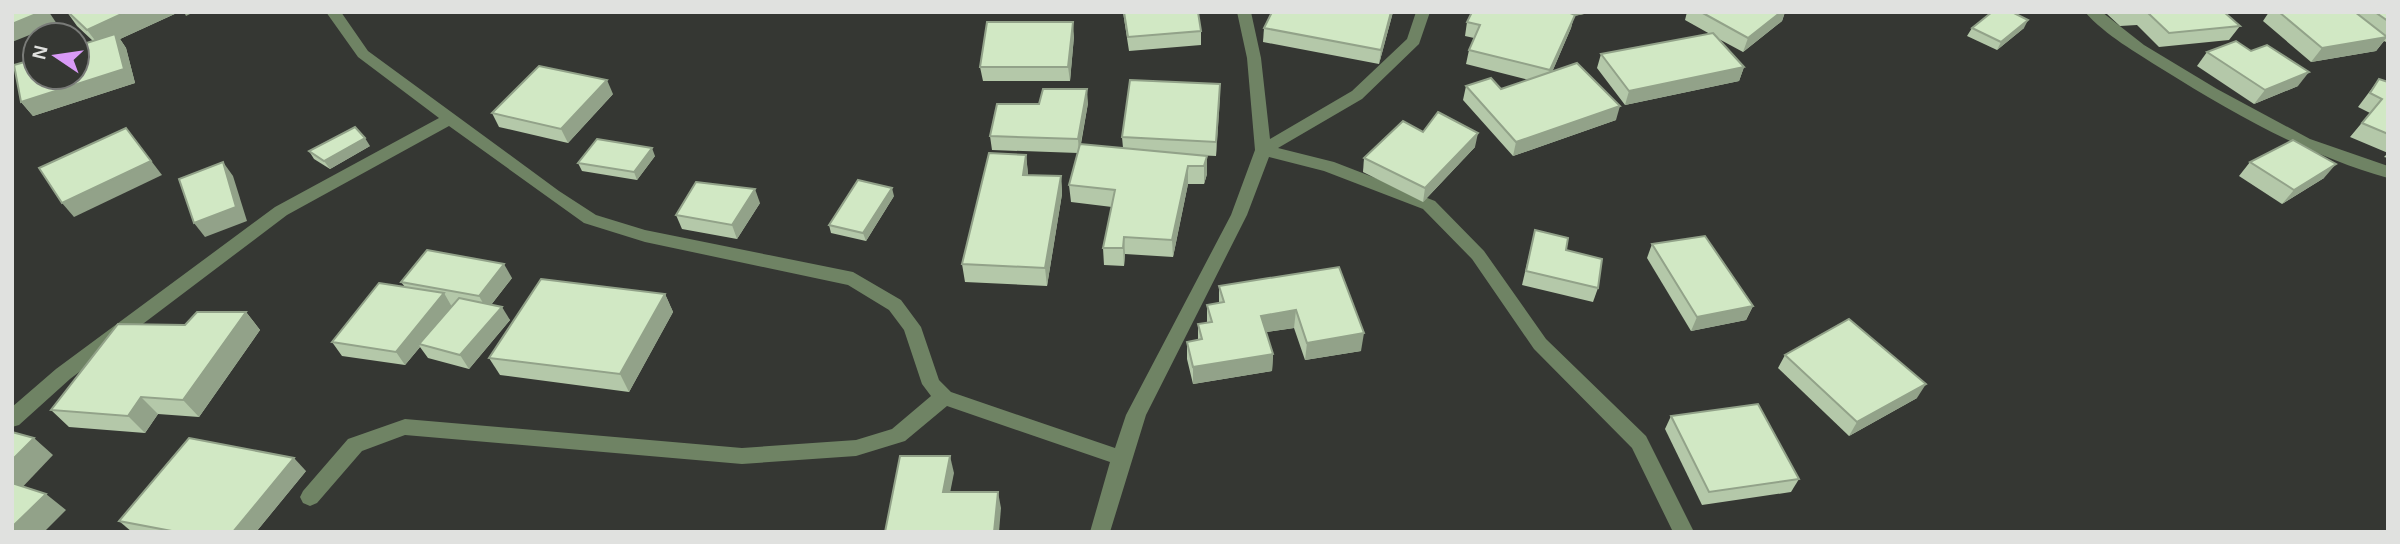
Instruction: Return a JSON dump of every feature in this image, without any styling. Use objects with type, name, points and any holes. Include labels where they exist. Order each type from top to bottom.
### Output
[{"type":"street","points":[[333,12],[363,54],[553,195],[590,219],[645,236],[853,279],[895,305],[912,327],[931,384],[944,397],[1121,458]]},
{"type":"street","points":[[1100,532],[1136,415],[1238,215],[1263,150],[1254,58],[1244,12]]},
{"type":"street","points":[[1263,150],[1357,95],[1414,41],[1423,12]]},
{"type":"street","points":[[2091,12],[2160,61],[2304,143],[2388,172]]},
{"type":"street","points":[[12,419],[63,374],[281,211],[450,119]]},
{"type":"street","points":[[1263,150],[1328,166],[1429,205],[1478,256],[1540,344],[1639,442],[1685,532]]},
{"type":"street","points":[[310,497],[355,445],[405,427],[742,456],[856,448],[898,435],[944,397]]},
{"type":"building","points":[[12,12],[41,12],[12,24]]},
{"type":"building","points":[[68,12],[126,12],[91,28],[91,21],[78,21]]},
{"type":"building","points":[[1124,12],[1198,12],[1201,31],[1128,37]]},
{"type":"building","points":[[1272,12],[1391,12],[1381,50],[1264,28]]},
{"type":"building","points":[[1472,12],[1568,12],[1575,15],[1550,70],[1469,50],[1480,25],[1467,22]]},
{"type":"building","points":[[1701,12],[1781,12],[1748,38]]},
{"type":"building","points":[[1992,12],[2012,12],[2028,20],[2001,42],[1972,28]]},
{"type":"building","points":[[2147,12],[2224,12],[2240,26],[2169,33]]},
{"type":"building","points":[[2279,12],[2355,12],[2387,37],[2322,48]]},
{"type":"building","points":[[2375,12],[2388,12],[2388,21]]},
{"type":"building","points":[[987,22],[1073,22],[1068,67],[980,67]]},
{"type":"building","points":[[1713,33],[1744,67],[1629,91],[1601,54]]},
{"type":"building","points":[[115,34],[124,69],[91,80],[91,42]]},
{"type":"building","points":[[2236,41],[2251,51],[2267,45],[2309,72],[2265,90],[2207,52]]},
{"type":"building","points":[[21,63],[21,91],[55,91],[21,102],[14,65]]},
{"type":"building","points":[[1577,63],[1620,106],[1516,142],[1466,86],[1491,78],[1501,89]]},
{"type":"building","points":[[539,66],[607,80],[561,129],[492,113]]},
{"type":"building","points":[[2379,79],[2388,82],[2388,134],[2362,123],[2382,99],[2370,93]]},
{"type":"building","points":[[1130,80],[1220,84],[1216,142],[1122,137]]},
{"type":"building","points":[[1043,89],[1087,89],[1078,139],[990,136],[997,104],[1039,104]]},
{"type":"building","points":[[1438,112],[1478,133],[1425,188],[1364,158],[1403,121],[1423,132]]},
{"type":"building","points":[[355,127],[365,138],[324,161],[309,151]]},
{"type":"building","points":[[126,128],[151,161],[62,203],[39,168]]},
{"type":"building","points":[[597,139],[652,148],[634,172],[578,163]]},
{"type":"building","points":[[2293,140],[2336,164],[2294,190],[2250,162]]},
{"type":"building","points":[[1080,144],[1207,156],[1204,166],[1188,166],[1172,240],[1124,237],[1123,248],[1103,248],[1115,190],[1069,185]]},
{"type":"building","points":[[989,153],[1026,155],[1023,175],[1061,176],[1045,268],[962,264]]},
{"type":"building","points":[[223,162],[236,207],[194,223],[179,179]]},
{"type":"building","points":[[858,180],[892,188],[863,233],[829,225]]},
{"type":"building","points":[[696,182],[755,189],[732,225],[676,215]]},
{"type":"building","points":[[1535,230],[1568,238],[1566,250],[1602,259],[1598,288],[1526,271]]},
{"type":"building","points":[[1705,236],[1753,306],[1697,317],[1652,244]]},
{"type":"building","points":[[427,250],[504,264],[479,296],[401,282]]},
{"type":"building","points":[[1339,267],[1364,333],[1307,343],[1296,310],[1261,316],[1273,354],[1193,367],[1187,342],[1202,339],[1198,324],[1212,322],[1207,305],[1224,302],[1219,286]]},
{"type":"building","points":[[541,279],[665,294],[620,374],[489,358]]},
{"type":"building","points":[[379,283],[444,293],[396,352],[332,342]]},
{"type":"building","points":[[459,298],[502,307],[460,355],[419,344]]},
{"type":"building","points":[[197,312],[246,312],[183,400],[141,397],[128,416],[51,410],[118,324],[185,325]]},
{"type":"building","points":[[1849,319],[1926,384],[1857,422],[1785,355]]},
{"type":"building","points":[[1758,404],[1799,479],[1709,492],[1671,416]]},
{"type":"building","points":[[12,432],[34,438],[12,460]]},
{"type":"building","points":[[189,438],[294,458],[233,532],[177,532],[119,521]]},
{"type":"building","points":[[900,456],[950,456],[943,492],[998,492],[994,532],[885,532]]},
{"type":"building","points":[[12,483],[46,494],[12,527]]}]
